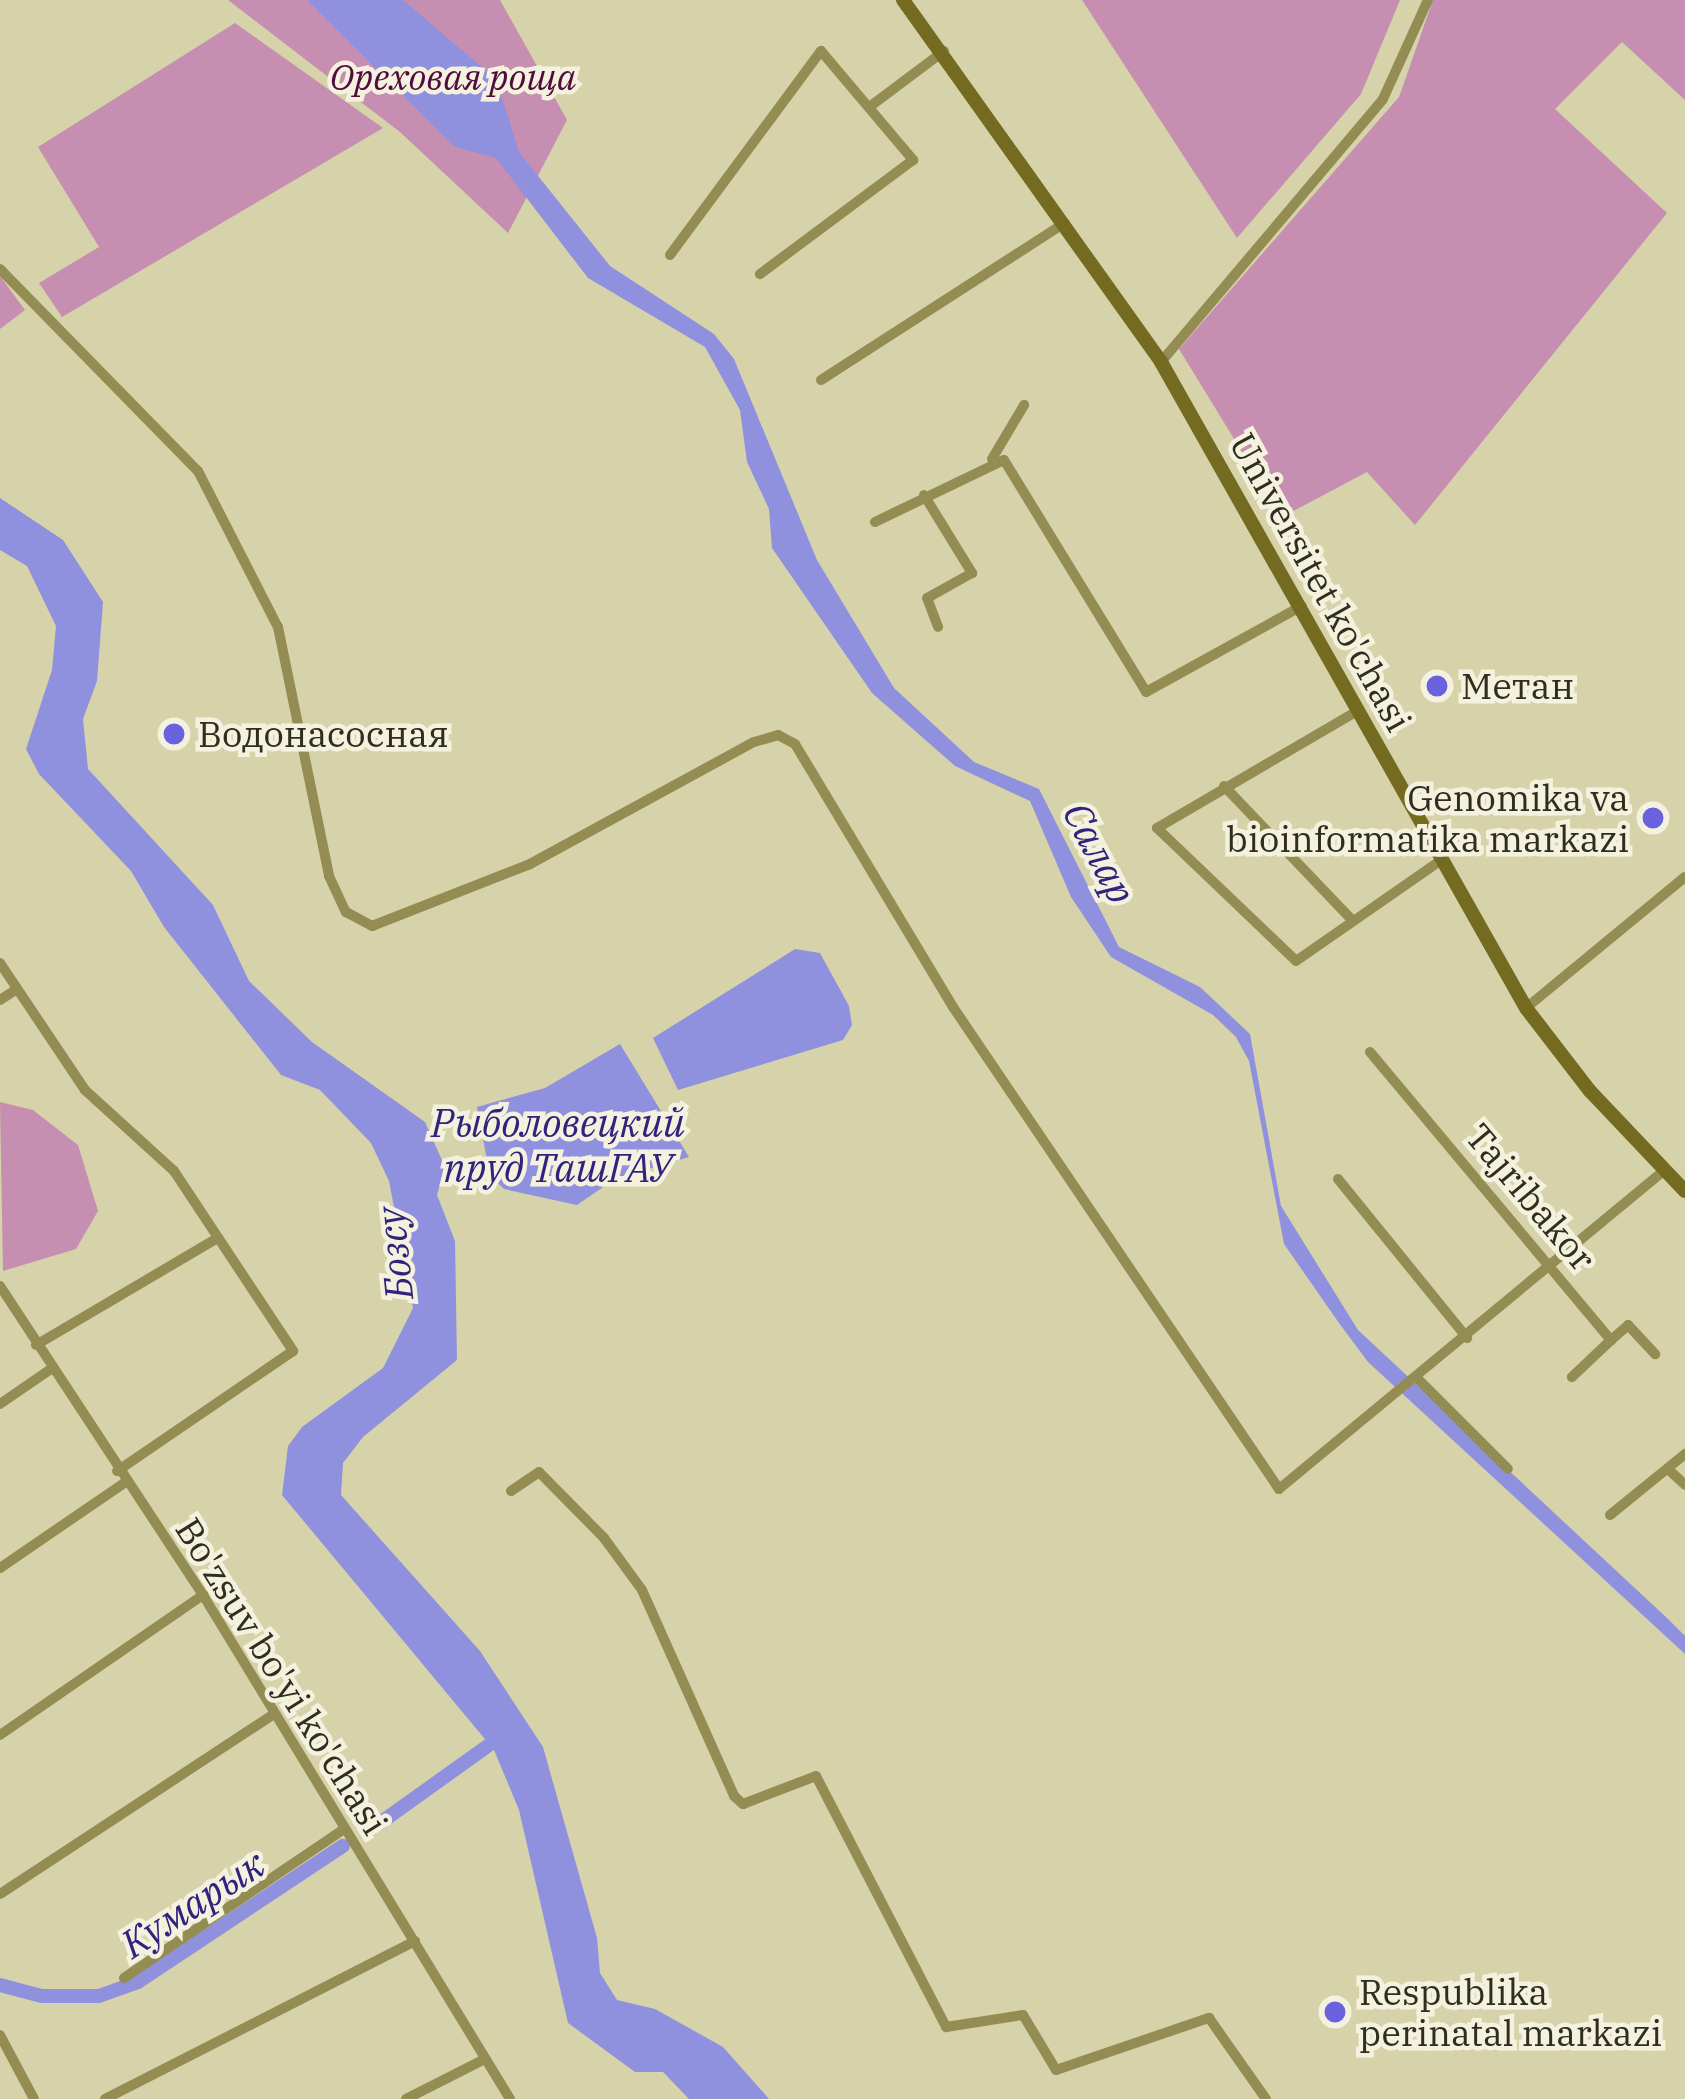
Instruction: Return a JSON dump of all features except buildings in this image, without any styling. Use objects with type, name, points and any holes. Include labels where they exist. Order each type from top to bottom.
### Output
[{"type":"main road","name":"Universitet ko'chasi","points":[[903,0],[944,51],[1161,362],[1526,1009],[1685,1191]]},
{"type":"street","points":[[1161,362],[1383,99],[1428,0]]},
{"type":"street","points":[[670,255],[821,50],[872,105],[913,160],[760,274]]},
{"type":"street","points":[[872,105],[944,51]]},
{"type":"street","points":[[821,380],[1065,223]]},
{"type":"street","points":[[0,269],[198,470],[278,627],[329,876],[346,911],[372,926],[530,864],[778,735],[795,744],[953,1007],[1279,1489],[1418,1379],[1664,1170]]},
{"type":"street","points":[[874,522],[992,459],[1024,406]]},
{"type":"street","points":[[992,459],[1004,460],[1146,692],[1302,606]]},
{"type":"street","points":[[924,495],[972,573],[927,598],[938,626]]},
{"type":"street","points":[[1359,710],[1157,828],[1296,961],[1440,861]]},
{"type":"street","points":[[1224,786],[1352,920]]},
{"type":"street","points":[[1526,1009],[1685,877]]},
{"type":"street","points":[[0,963],[85,1090],[174,1172],[293,1351],[0,1568]]},
{"type":"street","points":[[0,1000],[17,989]]},
{"type":"street","name":"Tajribakor","points":[[1370,1052],[1612,1340]]},
{"type":"street","points":[[1338,1179],[1467,1338]]},
{"type":"street","points":[[36,1345],[218,1238]]},
{"type":"street","name":"Bo'zsuv bo'yi ko'chasi","points":[[0,1286],[120,1477],[202,1595],[341,1831],[415,1941],[510,2099]]},
{"type":"street","points":[[1572,1377],[1628,1325],[1655,1354]]},
{"type":"street","points":[[0,1404],[51,1369]]},
{"type":"street","points":[[1418,1379],[1508,1469]]},
{"type":"street","points":[[1610,1514],[1685,1454]]},
{"type":"street","points":[[1668,1469],[1685,1485]]},
{"type":"street","points":[[511,1491],[539,1472],[604,1538],[642,1590],[734,1796],[743,1804],[816,1776],[946,2027],[1023,2015],[1056,2070],[1209,2018],[1266,2099]]},
{"type":"street","points":[[0,1735],[202,1595]]},
{"type":"street","points":[[0,1894],[272,1715]]},
{"type":"street","points":[[124,1978],[341,1831]]},
{"type":"street","points":[[105,2099],[415,1941]]},
{"type":"street","points":[[0,2035],[34,2099]]},
{"type":"street","points":[[406,2099],[485,2059]]},
{"type":"green space","name":"Ореховая роща","points":[[228,0],[500,0],[567,120],[508,233],[400,132]]},
{"type":"green space","points":[[1082,0],[1400,0],[1361,94],[1237,238]]},
{"type":"green space","points":[[1433,0],[1685,0],[1685,100],[1622,42],[1555,109],[1667,213],[1415,525],[1367,472],[1282,517],[1179,349],[1399,97]]},
{"type":"green space","points":[[235,23],[383,128],[62,317],[39,283],[99,247],[38,147]]},
{"type":"green space","points":[[0,276],[25,310],[0,329]]},
{"type":"green space","points":[[0,1102],[33,1110],[78,1145],[98,1211],[76,1249],[3,1271]]},
{"type":"water","name":"Салар","points":[[307,0],[403,0],[496,79],[519,152],[610,266],[714,334],[734,359],[817,560],[894,688],[974,762],[1039,789],[1119,947],[1200,987],[1250,1034],[1281,1206],[1358,1330],[1668,1619],[1685,1636],[1685,1654],[1368,1362],[1284,1244],[1249,1061],[1236,1037],[1213,1015],[1111,957],[1071,897],[1030,801],[955,766],[872,693],[772,548],[769,509],[747,462],[740,410],[705,347],[588,278],[496,158],[455,147]]},
{"type":"water","name":"Бозсу","points":[[0,498],[63,540],[103,602],[97,681],[83,719],[88,769],[213,905],[249,981],[312,1042],[425,1122],[445,1167],[437,1195],[455,1241],[457,1360],[363,1437],[343,1463],[341,1495],[480,1651],[543,1747],[597,1938],[600,1973],[617,2000],[655,2009],[723,2047],[769,2099],[689,2099],[663,2072],[635,2072],[568,2023],[519,1810],[494,1750],[282,1495],[288,1446],[302,1427],[383,1368],[413,1308],[389,1181],[371,1143],[320,1090],[281,1075],[164,927],[131,871],[39,774],[26,749],[52,670],[56,626],[27,566],[0,550]]},
{"type":"water","points":[[795,949],[820,953],[849,1006],[852,1025],[843,1040],[678,1090],[653,1038]]},
{"type":"water","name":"Рыболовецкий пруд ТашГАУ","points":[[620,1044],[689,1157],[615,1179],[577,1205],[504,1189],[490,1176],[477,1107],[545,1088]]},
{"type":"waterway","name":"Кумарык","points":[[380,1823],[503,1735]]},
{"type":"waterway","name":"Кумарык","points":[[0,1985],[42,1996],[99,1996],[138,1982],[343,1846]]},
{"type":"place","name":"Метан","points":[[1437,686]]},
{"type":"place","name":"Водонасосная","points":[[174,734]]},
{"type":"place","name":"Genomika va bioinformatika markazi","points":[[1653,818]]},
{"type":"place","name":"Respublika perinatal markazi","points":[[1335,2012]]}]
